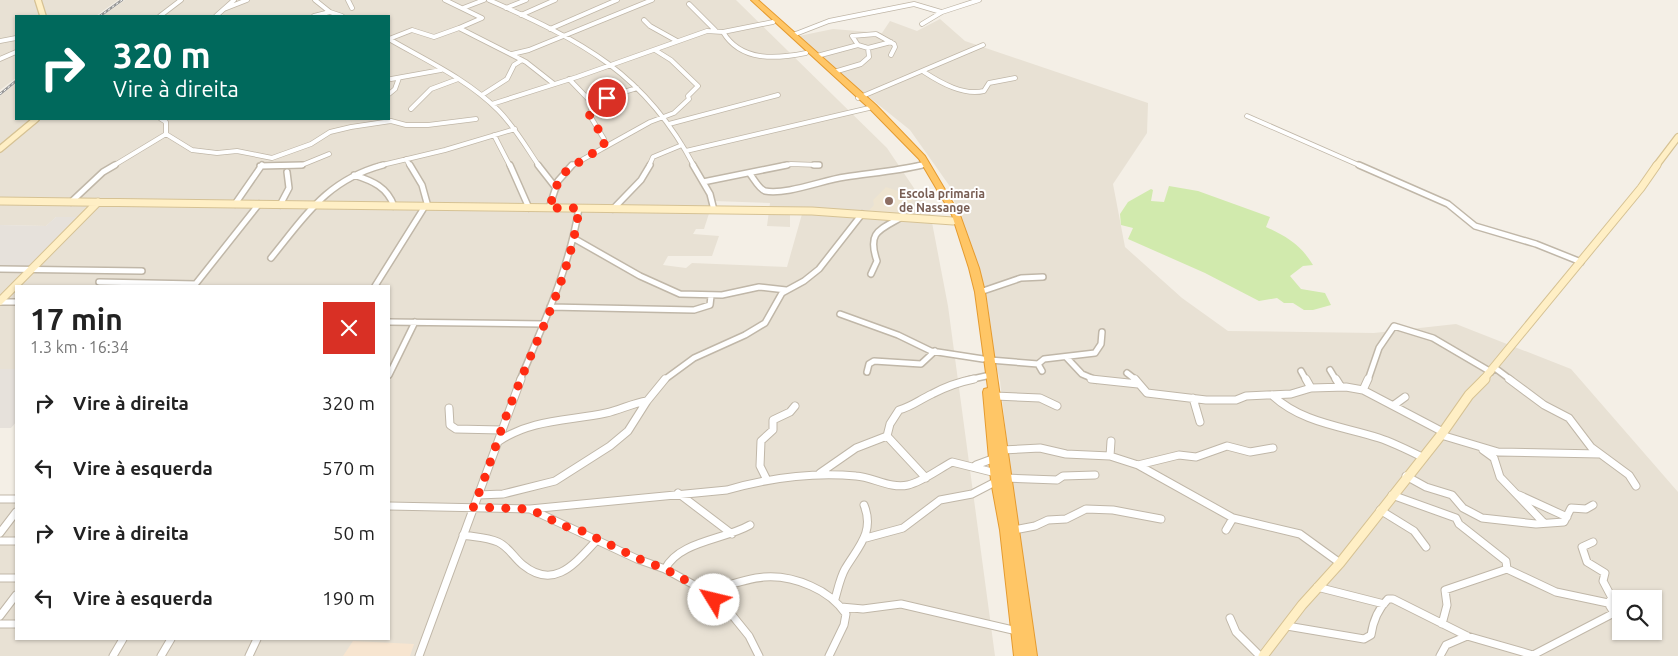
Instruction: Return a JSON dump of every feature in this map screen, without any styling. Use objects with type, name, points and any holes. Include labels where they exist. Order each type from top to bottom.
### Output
[{"type":"highway","points":[[749,0],[806,53],[860,97],[894,132],[922,165],[953,221],[970,272],[995,396],[1002,450],[1000,477],[1021,656]]},
{"type":"highway","points":[[754,0],[817,56],[913,148],[944,191],[963,233],[980,292],[987,360],[986,376],[995,458],[1014,530],[1030,656]]},
{"type":"street","points":[[38,0],[43,15]]},
{"type":"street","points":[[161,15],[181,0]]},
{"type":"street","points":[[217,15],[234,0]]},
{"type":"street","points":[[224,9],[247,0]]},
{"type":"street","points":[[316,0],[330,12],[339,15]]},
{"type":"street","points":[[348,0],[352,8]]},
{"type":"street","points":[[390,39],[412,30],[434,37],[482,18],[446,0]]},
{"type":"street","points":[[463,8],[484,0]]},
{"type":"street","points":[[506,8],[526,0]]},
{"type":"street","points":[[521,14],[555,0]]},
{"type":"street","points":[[550,29],[617,0]]},
{"type":"street","points":[[512,54],[522,52],[652,0]]},
{"type":"street","points":[[922,24],[941,12],[961,8],[979,0]]},
{"type":"street","points":[[494,1],[550,29],[612,64],[669,124],[714,200],[714,210]]},
{"type":"street","points":[[689,4],[715,30]]},
{"type":"street","points":[[793,35],[829,21],[914,4],[941,12]]},
{"type":"street","points":[[318,15],[330,12]]},
{"type":"street","points":[[644,20],[677,41]]},
{"type":"street","points":[[492,104],[677,41],[715,30],[723,32],[773,22]]},
{"type":"street","points":[[459,28],[512,54],[554,84]]},
{"type":"street","points":[[723,32],[732,43],[758,58],[777,59],[806,53]]},
{"type":"street","points":[[858,45],[852,36],[876,34],[891,42],[895,47],[890,54]]},
{"type":"street","points":[[0,41],[15,38]]},
{"type":"street","points":[[390,40],[482,95],[515,130],[545,176],[556,188]]},
{"type":"street","points":[[817,56],[858,45],[868,48],[891,42]]},
{"type":"street","points":[[860,97],[924,72],[956,54],[983,45]]},
{"type":"street","points":[[834,72],[861,64],[869,57],[868,48]]},
{"type":"street","points":[[549,208],[556,188],[567,170],[604,146],[663,116],[677,111],[689,99],[688,96],[698,85],[671,60],[655,50]]},
{"type":"street","points":[[0,59],[15,52]]},
{"type":"street","points":[[516,57],[522,52]]},
{"type":"street","points":[[482,95],[510,76],[514,70],[514,65],[522,60]]},
{"type":"street","points":[[391,79],[441,70]]},
{"type":"street","points":[[924,72],[940,82],[977,94],[984,91],[989,83],[1015,78]]},
{"type":"street","points":[[390,93],[396,89],[399,78]]},
{"type":"street","points":[[411,110],[431,89],[458,79]]},
{"type":"street","points":[[569,79],[594,105],[589,114],[604,139],[604,146]]},
{"type":"street","points":[[591,102],[636,88]]},
{"type":"street","points":[[669,124],[778,95]]},
{"type":"street","points":[[686,152],[869,108]]},
{"type":"street","points":[[1247,116],[1448,204],[1475,226],[1536,244],[1581,262]]},
{"type":"street","points":[[166,134],[192,150],[217,153],[237,152],[268,158],[298,149],[323,138],[330,132],[351,128],[391,121],[406,125],[428,125],[476,119]]},
{"type":"street","points":[[0,149],[35,120]]},
{"type":"street","points":[[163,120],[166,122],[166,134]]},
{"type":"street","points":[[271,258],[314,205],[329,191],[354,175],[372,167],[445,150],[466,142],[515,130]]},
{"type":"street","points":[[71,202],[103,172],[166,134]]},
{"type":"street","points":[[494,135],[502,148],[529,208]]},
{"type":"street","points":[[1230,618],[1236,632],[1262,656],[1317,587],[1340,563],[1406,476],[1442,434],[1469,395],[1493,370],[1530,321],[1581,262],[1678,137]]},
{"type":"street","points":[[613,209],[619,200],[634,189],[649,168],[653,157],[682,145]]},
{"type":"street","points":[[260,166],[302,165],[329,154]]},
{"type":"street","points":[[235,204],[260,166],[268,158]]},
{"type":"street","points":[[376,285],[427,201],[422,185],[406,159]]},
{"type":"street","points":[[702,182],[750,174],[791,164],[819,165]]},
{"type":"street","points":[[750,174],[761,189],[775,191],[845,177],[897,171],[922,165]]},
{"type":"street","points":[[280,205],[289,188],[287,172]]},
{"type":"street","points":[[354,175],[380,184],[389,193],[394,206]]},
{"type":"street","points":[[0,201],[714,210],[862,214],[953,221]]},
{"type":"street","points":[[16,285],[98,202]]},
{"type":"street","points":[[99,282],[195,285],[259,204]]},
{"type":"street","points":[[419,656],[501,430],[566,270],[575,239],[579,208]]},
{"type":"street","points":[[478,495],[503,494],[559,480],[621,437],[635,422],[647,401],[668,375],[683,364],[756,330],[765,323],[778,298],[786,290],[804,281],[819,269],[862,214]]},
{"type":"street","points":[[870,274],[877,262],[872,248],[873,238],[878,232],[902,217]]},
{"type":"street","points":[[575,239],[640,276],[671,291],[711,296],[727,295],[759,287],[786,290]]},
{"type":"street","points":[[0,269],[142,271]]},
{"type":"street","points":[[980,292],[1021,278],[1043,277]]},
{"type":"street","points":[[0,302],[15,287]]},
{"type":"street","points":[[550,307],[680,310],[707,307],[712,303],[711,296]]},
{"type":"street","points":[[0,302],[15,302]]},
{"type":"street","points":[[840,314],[935,351],[987,360],[1038,364],[1044,359],[1067,358],[1097,352],[1101,344],[1102,332]]},
{"type":"street","points":[[390,322],[543,324]]},
{"type":"street","points":[[390,373],[415,322]]},
{"type":"street","points":[[1363,390],[1374,367],[1379,348],[1394,326],[1414,329],[1493,370],[1544,405],[1569,418],[1586,442],[1629,475],[1636,486]]},
{"type":"street","points":[[868,372],[870,364],[874,360],[921,364],[935,351]]},
{"type":"street","points":[[1067,358],[1082,375],[1101,382],[1138,384]]},
{"type":"street","points":[[1038,364],[1042,371]]},
{"type":"street","points":[[1330,370],[1341,387]]},
{"type":"street","points":[[1301,371],[1311,388]]},
{"type":"street","points":[[1127,373],[1152,394],[1193,398],[1236,400],[1246,396],[1291,394],[1311,388],[1341,387],[1363,390],[1394,405],[1442,434],[1479,448],[1498,452],[1532,451],[1575,455],[1600,454]]},
{"type":"street","points":[[887,436],[890,424],[899,410],[914,406],[929,395],[955,383],[986,376]]},
{"type":"street","points":[[1272,395],[1280,403],[1303,415],[1379,439],[1422,457]]},
{"type":"street","points":[[995,396],[1040,398],[1057,406]]},
{"type":"street","points":[[1394,405],[1405,397]]},
{"type":"street","points":[[1193,398],[1200,422]]},
{"type":"street","points":[[497,442],[514,431],[536,424],[605,413],[647,401]]},
{"type":"street","points":[[767,480],[760,466],[761,441],[764,436],[773,430],[774,420],[790,412],[795,406]]},
{"type":"street","points":[[449,408],[450,425],[456,429],[501,430]]},
{"type":"street","points":[[820,473],[856,448],[887,436]]},
{"type":"street","points":[[887,436],[926,478]]},
{"type":"street","points":[[1110,441],[1110,456]]},
{"type":"street","points":[[1138,465],[1179,455],[1196,457],[1227,446],[1250,452],[1273,448]]},
{"type":"street","points":[[1002,450],[1040,448],[1066,454],[1110,456],[1138,465],[1233,518],[1249,524],[1302,535],[1340,563]]},
{"type":"street","points":[[1479,448],[1494,458],[1500,477],[1544,523]]},
{"type":"street","points":[[974,466],[995,458]]},
{"type":"street","points":[[390,506],[530,509],[603,503],[678,493],[727,490],[767,480],[820,473],[859,476],[896,486],[914,484],[952,462],[974,466],[1000,477],[1056,480],[1063,476],[1096,475]]},
{"type":"street","points":[[1406,476],[1426,487],[1452,495],[1463,508],[1476,516],[1515,523],[1564,522],[1570,508],[1586,509],[1593,505]]},
{"type":"street","points":[[866,538],[903,528],[940,500],[972,494],[1000,477]]},
{"type":"street","points":[[678,493],[732,534]]},
{"type":"street","points":[[1392,495],[1456,518],[1459,524],[1506,561],[1507,569]]},
{"type":"street","points":[[1518,495],[1529,498],[1567,517]]},
{"type":"street","points":[[0,499],[15,499]]},
{"type":"street","points":[[835,599],[842,576],[866,538],[870,522],[864,505]]},
{"type":"street","points":[[530,509],[564,526],[580,530],[597,540],[665,569],[707,592],[722,608],[732,614],[748,636],[759,656]]},
{"type":"street","points":[[1014,530],[1035,526],[1048,520],[1066,519],[1086,509],[1114,510],[1161,519]]},
{"type":"street","points":[[1380,510],[1414,531],[1426,547]]},
{"type":"street","points":[[0,533],[15,513]]},
{"type":"street","points":[[1226,530],[1233,518]]},
{"type":"street","points":[[665,569],[670,558],[694,545],[732,534],[750,525]]},
{"type":"street","points":[[464,534],[502,544],[528,568],[543,576],[553,576],[572,567],[597,540]]},
{"type":"street","points":[[0,541],[15,541]]},
{"type":"street","points":[[1593,542],[1582,547],[1587,562],[1604,572],[1603,582],[1612,598],[1608,603]]},
{"type":"street","points":[[1287,626],[1364,639],[1370,635],[1377,615],[1390,598],[1398,600],[1442,624],[1467,636],[1504,648],[1536,654],[1580,628],[1612,614],[1613,611],[1608,603],[1545,590],[1507,569],[1445,590],[1447,605],[1442,624]]},
{"type":"street","points":[[707,592],[746,578],[768,574],[800,580],[835,599],[846,614],[846,619],[829,656]]},
{"type":"street","points":[[0,578],[15,578]]},
{"type":"street","points":[[1317,587],[1384,604]]},
{"type":"street","points":[[0,616],[15,596]]},
{"type":"street","points":[[842,607],[863,609],[901,604],[1017,631]]},
{"type":"street","points":[[0,624],[15,624]]},
{"type":"street","points":[[1440,656],[1441,650],[1445,646],[1467,636]]},
{"type":"street","points":[[113,656],[122,640]]},
{"type":"street","points":[[161,656],[170,640]]},
{"type":"street","points":[[249,656],[257,640]]},
{"type":"shaded area","points":[[0,0],[118,0],[97,15],[15,15],[15,79],[0,90]]},
{"type":"shaded area","points":[[125,0],[736,0],[887,148],[930,212],[948,306],[995,656],[0,656],[0,495],[15,495],[15,640],[390,640],[390,285],[15,285],[15,369],[0,369],[0,267],[78,217],[56,217],[46,226],[0,225],[0,96],[15,84],[15,120],[390,120],[390,15],[103,15]],"holes":[[[713,201],[770,203],[767,226],[790,227],[790,214],[802,214],[787,267],[692,263],[686,268],[663,265],[668,256],[712,256],[719,236],[693,234],[696,229],[704,229]]]},
{"type":"shaded area","points":[[940,19],[965,41],[1148,103],[1147,133],[1113,184],[1125,247],[1182,298],[1228,331],[1374,333],[1456,324],[1571,369],[1678,492],[1678,656],[1031,656],[1000,381],[951,188],[910,130],[794,37],[833,29],[882,33],[890,21],[917,31]]},
{"type":"shaded area","points":[[886,187],[916,197],[906,207],[911,217],[876,214],[868,211],[874,205],[873,200]]},
{"type":"shaded area","points":[[56,217],[79,217],[31,267],[0,267],[0,225],[46,226]]},
{"type":"shaded area","points":[[0,369],[15,369],[15,423],[11,428],[0,428]]},
{"type":"shaded area","points":[[353,641],[414,644],[410,656],[343,656]]},
{"type":"green space","points":[[1169,186],[1198,191],[1270,217],[1266,227],[1292,242],[1313,265],[1303,266],[1290,276],[1301,289],[1325,293],[1331,305],[1313,310],[1304,310],[1293,303],[1284,303],[1277,298],[1259,301],[1205,273],[1128,239],[1133,228],[1121,225],[1120,214],[1128,202],[1151,189],[1153,190],[1151,201],[1164,202]]},
{"type":"railway","points":[[101,15],[122,0]]},
{"type":"railway","points":[[0,94],[15,82]]},
{"type":"place","name":"Escola primaria de Nassange","points":[[889,201]]},
{"type":"route","points":[[607,98],[591,102],[594,107],[590,110],[589,114],[604,139],[604,146],[572,165],[562,175],[549,208],[579,208],[575,239],[566,270],[513,398],[473,507],[530,509],[557,523],[580,530],[606,544],[665,569],[707,592],[714,600]]}]
